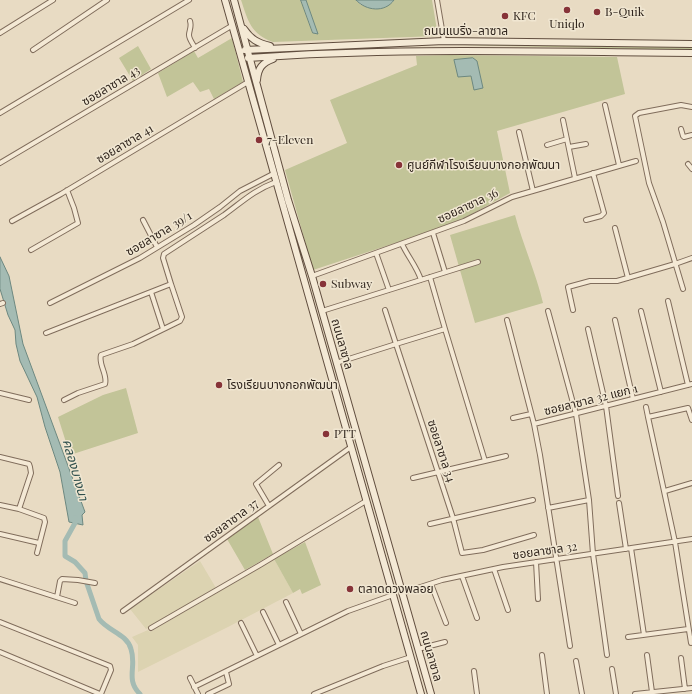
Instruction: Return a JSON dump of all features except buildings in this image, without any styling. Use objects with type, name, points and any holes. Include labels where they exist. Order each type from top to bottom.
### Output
[{"type":"street","points":[[0,33],[53,0]]},
{"type":"street","points":[[33,50],[107,0]]},
{"type":"street","points":[[0,112],[189,0]]},
{"type":"street","name":"ถนนลาซาล","points":[[225,0],[421,694]]},
{"type":"street","name":"ถนนลาซาล","points":[[234,0],[288,200],[312,276],[431,694]]},
{"type":"street","points":[[437,0],[444,41]]},
{"type":"street","points":[[239,18],[243,28],[252,39],[258,43],[282,48]]},
{"type":"street","points":[[190,21],[192,27],[189,34],[195,48]]},
{"type":"street","name":"ซอยลาซาล 43","points":[[0,163],[233,25]]},
{"type":"street","name":"ถนนแบริ่ง-ลาซาล","points":[[240,50],[444,41],[692,44]]},
{"type":"street","points":[[452,41],[452,51]]},
{"type":"street","name":"ถนนแบริ่ง-ลาซาล","points":[[242,58],[452,51],[692,54]]},
{"type":"street","points":[[259,90],[259,67],[272,59],[286,56]]},
{"type":"street","name":"ซอยลาซาล 41","points":[[12,221],[67,190],[248,82]]},
{"type":"street","points":[[605,105],[619,165]]},
{"type":"street","points":[[682,289],[663,222],[649,184],[635,116],[639,113],[681,105],[692,107]]},
{"type":"street","points":[[563,120],[575,178]]},
{"type":"street","points":[[681,129],[684,137],[692,135]]},
{"type":"street","points":[[519,132],[533,191]]},
{"type":"street","points":[[547,145],[567,139]]},
{"type":"street","points":[[569,147],[586,144]]},
{"type":"street","name":"ซอยลาซาล 36","points":[[312,276],[464,221],[507,199],[636,161]]},
{"type":"street","points":[[688,164],[692,169]]},
{"type":"street","points":[[586,220],[601,216],[604,213],[594,173]]},
{"type":"street","name":"ซอยลาซาล 39/1","points":[[50,303],[140,258],[194,225],[240,191],[274,174]]},
{"type":"street","points":[[64,400],[78,393],[105,384],[106,380],[100,360],[101,355],[133,344],[181,320],[162,256],[225,214],[244,198],[276,182]]},
{"type":"street","points":[[31,250],[78,223],[67,190]]},
{"type":"street","points":[[281,202],[288,200]]},
{"type":"street","points":[[143,220],[157,247]]},
{"type":"street","points":[[615,228],[628,278]]},
{"type":"street","points":[[433,233],[445,272]]},
{"type":"street","points":[[402,244],[411,262],[417,268],[421,280]]},
{"type":"street","points":[[376,253],[389,290]]},
{"type":"street","points":[[573,310],[568,287],[590,281],[613,281],[628,278],[692,258]]},
{"type":"street","points":[[322,311],[478,262]]},
{"type":"street","points":[[304,279],[312,276]]},
{"type":"street","points":[[430,277],[485,461]]},
{"type":"street","points":[[46,333],[171,284]]},
{"type":"street","points":[[151,292],[163,329]]},
{"type":"street","points":[[668,301],[690,385]]},
{"type":"street","name":"ซอยลาซาล 34","points":[[385,310],[453,518],[462,552],[483,550],[534,535]]},
{"type":"street","points":[[548,311],[576,414],[589,500],[593,554],[607,655]]},
{"type":"street","points":[[640,311],[661,392]]},
{"type":"street","points":[[507,320],[534,424]]},
{"type":"street","points":[[615,320],[633,399]]},
{"type":"street","points":[[336,363],[445,329]]},
{"type":"street","points":[[588,329],[606,406],[618,496]]},
{"type":"street","name":"ซอยลาซาล 32 แยก 1","points":[[570,646],[534,424],[690,385]]},
{"type":"street","points":[[0,393],[29,400]]},
{"type":"street","points":[[646,407],[675,542],[691,643]]},
{"type":"street","points":[[648,417],[688,408],[692,420]]},
{"type":"street","points":[[513,418],[531,414]]},
{"type":"street","name":"ซอยลาซาล 37","points":[[123,611],[351,447]]},
{"type":"street","points":[[413,478],[506,456]]},
{"type":"street","points":[[0,457],[29,464],[31,473],[19,509]]},
{"type":"street","points":[[269,506],[256,484],[279,465]]},
{"type":"street","points":[[665,492],[692,483]]},
{"type":"street","points":[[430,524],[533,500]]},
{"type":"street","points":[[548,508],[589,500]]},
{"type":"street","points":[[151,628],[366,501]]},
{"type":"street","points":[[619,503],[644,635]]},
{"type":"street","points":[[0,505],[19,509],[45,519],[37,553]]},
{"type":"street","points":[[0,534],[39,543]]},
{"type":"street","name":"ซอยลาซาล 32","points":[[402,593],[431,584],[503,566],[692,539]]},
{"type":"street","points":[[536,562],[538,599]]},
{"type":"street","points":[[494,569],[508,610]]},
{"type":"street","points":[[462,576],[477,618]]},
{"type":"street","points":[[0,579],[75,603]]},
{"type":"street","points":[[57,597],[60,580],[78,580],[94,583]]},
{"type":"street","points":[[431,584],[446,623]]},
{"type":"street","points":[[194,687],[348,611],[402,593]]},
{"type":"street","points":[[286,602],[301,634]]},
{"type":"street","points":[[263,612],[279,645]]},
{"type":"street","points":[[0,622],[110,666],[111,670],[101,694],[0,652]]},
{"type":"street","points":[[241,622],[257,656]]},
{"type":"street","points":[[628,637],[688,629]]},
{"type":"street","points":[[418,649],[445,642]]},
{"type":"street","points":[[542,655],[547,694]]},
{"type":"street","points":[[647,655],[652,692]]},
{"type":"street","points":[[314,694],[383,666],[411,657]]},
{"type":"street","points":[[681,658],[685,689]]},
{"type":"street","points":[[576,661],[582,694]]},
{"type":"street","points":[[612,669],[616,694]]},
{"type":"street","points":[[474,671],[477,694]]},
{"type":"street","points":[[208,694],[229,684],[226,672]]},
{"type":"street","points":[[190,678],[198,694]]},
{"type":"street","points":[[635,694],[692,688]]},
{"type":"shaded area","points":[[274,559],[293,593],[138,672],[138,645],[132,637],[148,630],[150,632]]},
{"type":"shaded area","points":[[200,561],[216,588],[146,629],[130,609]]},
{"type":"green space","points":[[241,0],[301,0],[313,33],[317,33],[306,0],[356,0],[361,5],[393,2],[394,0],[432,0],[438,36],[273,42],[260,35],[251,26]]},
{"type":"green space","points":[[232,38],[243,82],[214,99],[209,89],[200,92],[193,82],[167,97],[158,73],[194,51],[198,58]]},
{"type":"green space","points":[[457,45],[692,47],[692,50]]},
{"type":"green space","points":[[138,46],[151,69],[133,81],[119,58]]},
{"type":"green space","name":"ศูนย์กีฬาโรงเรียนบางกอกพัฒนา","points":[[416,56],[617,57],[625,94],[497,131],[510,193],[463,219],[432,231],[313,270],[285,170],[347,143],[330,100],[417,65]]},
{"type":"green space","points":[[515,215],[543,303],[475,323],[450,235]]},
{"type":"green space","points":[[126,388],[138,433],[70,455],[58,417],[103,395]]},
{"type":"green space","points":[[258,517],[273,554],[245,570],[227,539]]},
{"type":"green space","points":[[305,542],[321,585],[302,594],[300,589],[293,593],[274,559]]},
{"type":"water","points":[[301,0],[306,0],[318,34],[313,33]]},
{"type":"water","points":[[356,0],[394,0],[386,7],[375,9],[360,4]]},
{"type":"water","points":[[473,58],[477,61],[483,88],[474,90],[471,76],[458,77],[454,60]]},
{"type":"water","points":[[0,257],[9,276],[23,344],[85,512],[82,515],[83,525],[69,522],[60,472],[37,397],[20,361],[16,344],[15,330],[8,315],[0,289]]},
{"type":"waterway","name":"คลองบางนา","points":[[75,518],[75,523],[65,541],[65,556],[75,562],[85,573],[86,581],[99,619],[129,644],[133,662],[133,683],[140,694]]},
{"type":"place","name":"Uniqlo","points":[[567,10]]},
{"type":"place","name":"B-Quik","points":[[597,12]]},
{"type":"place","name":"KFC","points":[[505,16]]},
{"type":"place","name":"7-Eleven","points":[[259,140]]},
{"type":"place","name":"ศูนย์กีฬาโรงเรียนบางกอกพัฒนา","points":[[399,165]]},
{"type":"place","name":"Subway","points":[[323,284]]},
{"type":"place","name":"โรงเรียนบางกอกพัฒนา","points":[[219,385]]},
{"type":"place","name":"PTT","points":[[326,434]]},
{"type":"place","name":"ตลาดดวงพลอย","points":[[350,589]]}]
